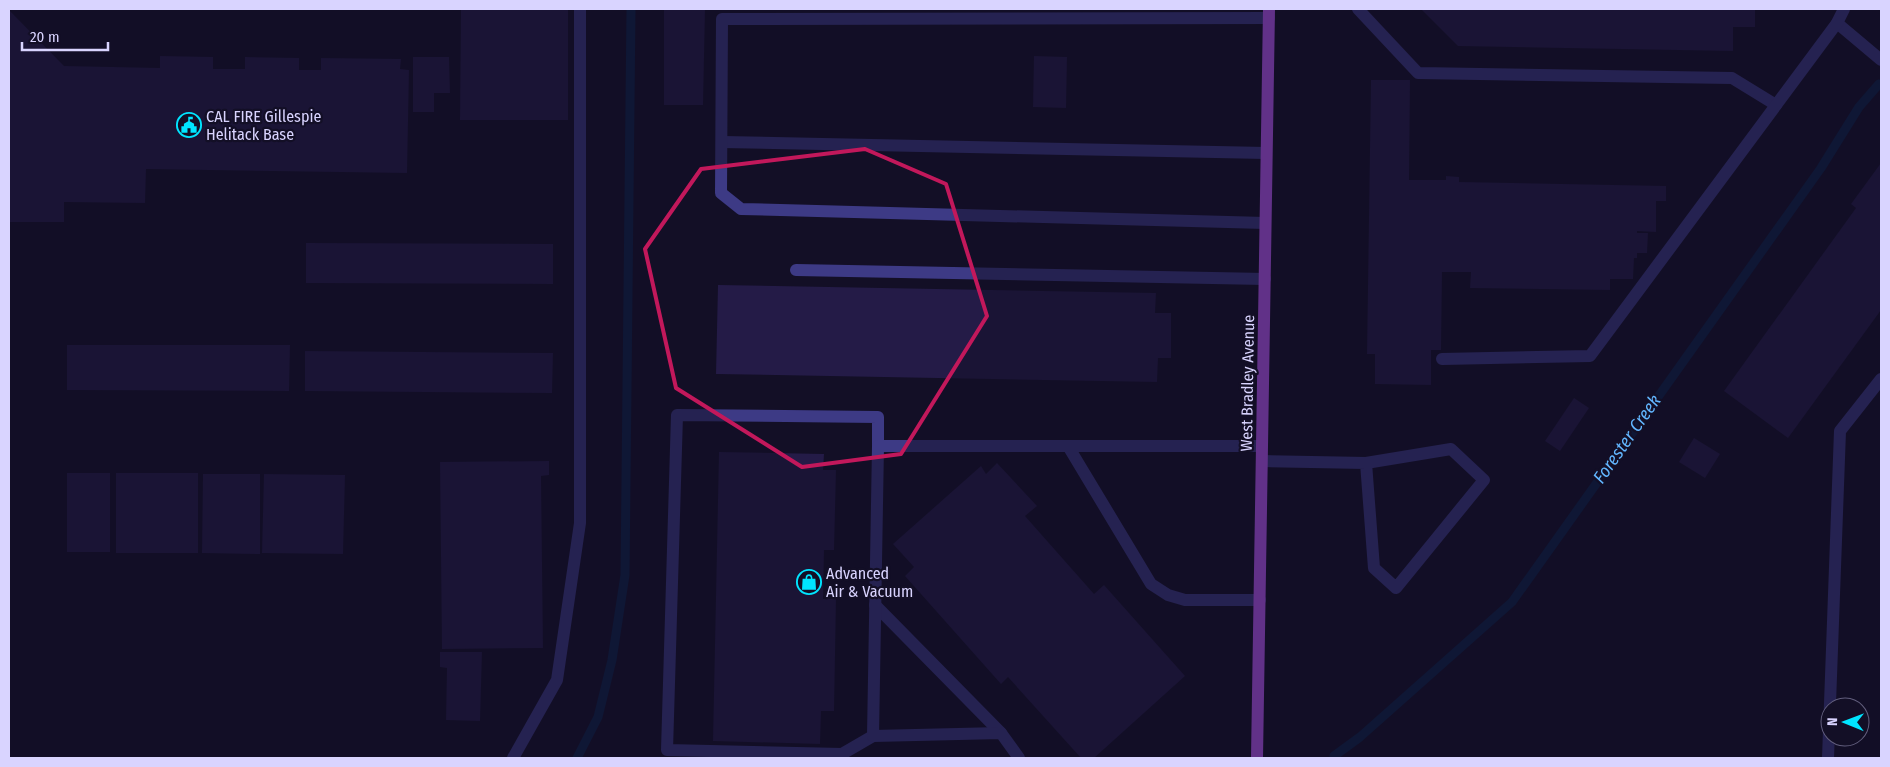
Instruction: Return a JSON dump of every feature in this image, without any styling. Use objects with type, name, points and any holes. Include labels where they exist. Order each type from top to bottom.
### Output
[{"type":"main road","name":"West Bradley Avenue","points":[[1257,758],[1269,13]]},
{"type":"lane","points":[[513,758],[557,680],[580,523],[580,9]]},
{"type":"lane","points":[[1358,9],[1418,73],[1732,78],[1776,105]]},
{"type":"lane","points":[[1442,359],[1590,356],[1837,23],[1844,9]]},
{"type":"lane","points":[[1265,223],[741,209],[721,193],[722,19],[1269,13]]},
{"type":"lane","points":[[1837,23],[1881,60]]},
{"type":"lane","points":[[722,142],[1266,153]]},
{"type":"lane","points":[[796,270],[1265,279]]},
{"type":"lane","points":[[1828,758],[1840,431],[1881,379]]},
{"type":"lane","points":[[873,736],[878,417],[677,415],[667,750],[842,754],[873,736],[1001,733]]},
{"type":"lane","points":[[878,446],[1262,446]]},
{"type":"lane","points":[[1068,446],[1151,584],[1168,596],[1185,600],[1260,600]]},
{"type":"lane","points":[[1262,461],[1366,463],[1451,449],[1484,480],[1396,588],[1374,568],[1366,463]]},
{"type":"lane","points":[[874,605],[1001,733],[1019,758]]},
{"type":"highlighted area","points":[[865,149],[946,184],[987,316],[901,454],[802,467],[676,388],[645,249],[701,169]]},
{"type":"building","points":[[461,9],[568,9],[568,120],[460,120]]},
{"type":"building","points":[[664,9],[705,9],[703,105],[664,105]]},
{"type":"building","points":[[1421,9],[1755,9],[1755,27],[1733,27],[1733,51],[1458,46]]},
{"type":"building","points":[[9,10],[64,66],[160,68],[160,56],[213,57],[213,69],[245,69],[245,57],[299,58],[299,70],[321,70],[321,58],[401,59],[400,69],[409,70],[407,173],[146,169],[145,203],[64,202],[64,222],[9,222]]},
{"type":"building","points":[[1034,56],[1067,57],[1066,108],[1033,107]]},
{"type":"building","points":[[413,57],[449,57],[450,93],[434,93],[434,112],[413,112]]},
{"type":"building","points":[[1371,80],[1410,80],[1409,180],[1446,180],[1446,176],[1459,177],[1459,182],[1666,186],[1666,201],[1656,201],[1656,232],[1637,231],[1637,233],[1648,233],[1647,253],[1637,253],[1637,258],[1634,258],[1633,279],[1610,279],[1610,290],[1470,288],[1471,272],[1442,272],[1441,350],[1431,350],[1431,385],[1375,384],[1375,354],[1367,354]]},
{"type":"building","points":[[1881,163],[1881,310],[1788,438],[1724,391],[1856,208],[1851,204]]},
{"type":"building","points":[[306,243],[553,244],[553,284],[306,283]]},
{"type":"building","points":[[718,285],[1156,293],[1155,313],[1171,313],[1171,358],[1158,358],[1157,382],[716,374]]},
{"type":"building","points":[[67,345],[290,345],[289,391],[67,390]]},
{"type":"building","points":[[305,351],[553,353],[552,393],[305,391]]},
{"type":"building","points":[[1574,398],[1589,408],[1560,451],[1545,441]]},
{"type":"building","points":[[1694,438],[1720,454],[1705,478],[1679,462]]},
{"type":"building","points":[[719,452],[824,454],[823,470],[836,470],[834,550],[824,550],[823,599],[836,599],[834,711],[821,711],[820,744],[713,741]]},
{"type":"building","points":[[549,461],[549,475],[541,476],[543,648],[442,649],[440,462]]},
{"type":"building","points":[[997,463],[1037,506],[1025,516],[1094,594],[1104,585],[1185,676],[1094,758],[1081,758],[1008,677],[1001,684],[905,576],[914,567],[893,544],[981,466],[986,474]]},
{"type":"building","points":[[67,473],[110,473],[110,552],[67,552]]},
{"type":"building","points":[[116,473],[198,473],[198,553],[116,553]]},
{"type":"building","points":[[203,474],[260,474],[260,554],[202,553]]},
{"type":"building","points":[[264,474],[345,475],[343,554],[262,553]]},
{"type":"building","points":[[440,652],[482,652],[480,721],[446,720],[447,668],[440,667]]},
{"type":"waterway","points":[[577,758],[598,717],[612,660],[625,575],[631,9]]},
{"type":"waterway","name":"Forester Creek","points":[[1334,756],[1360,737],[1512,602],[1821,168],[1859,107],[1879,84]]},
{"type":"place","name":"CAL FIRE Gillespie Helitack Base","points":[[189,125]]},
{"type":"place","name":"Advanced Air & Vacuum","points":[[809,582]]}]
